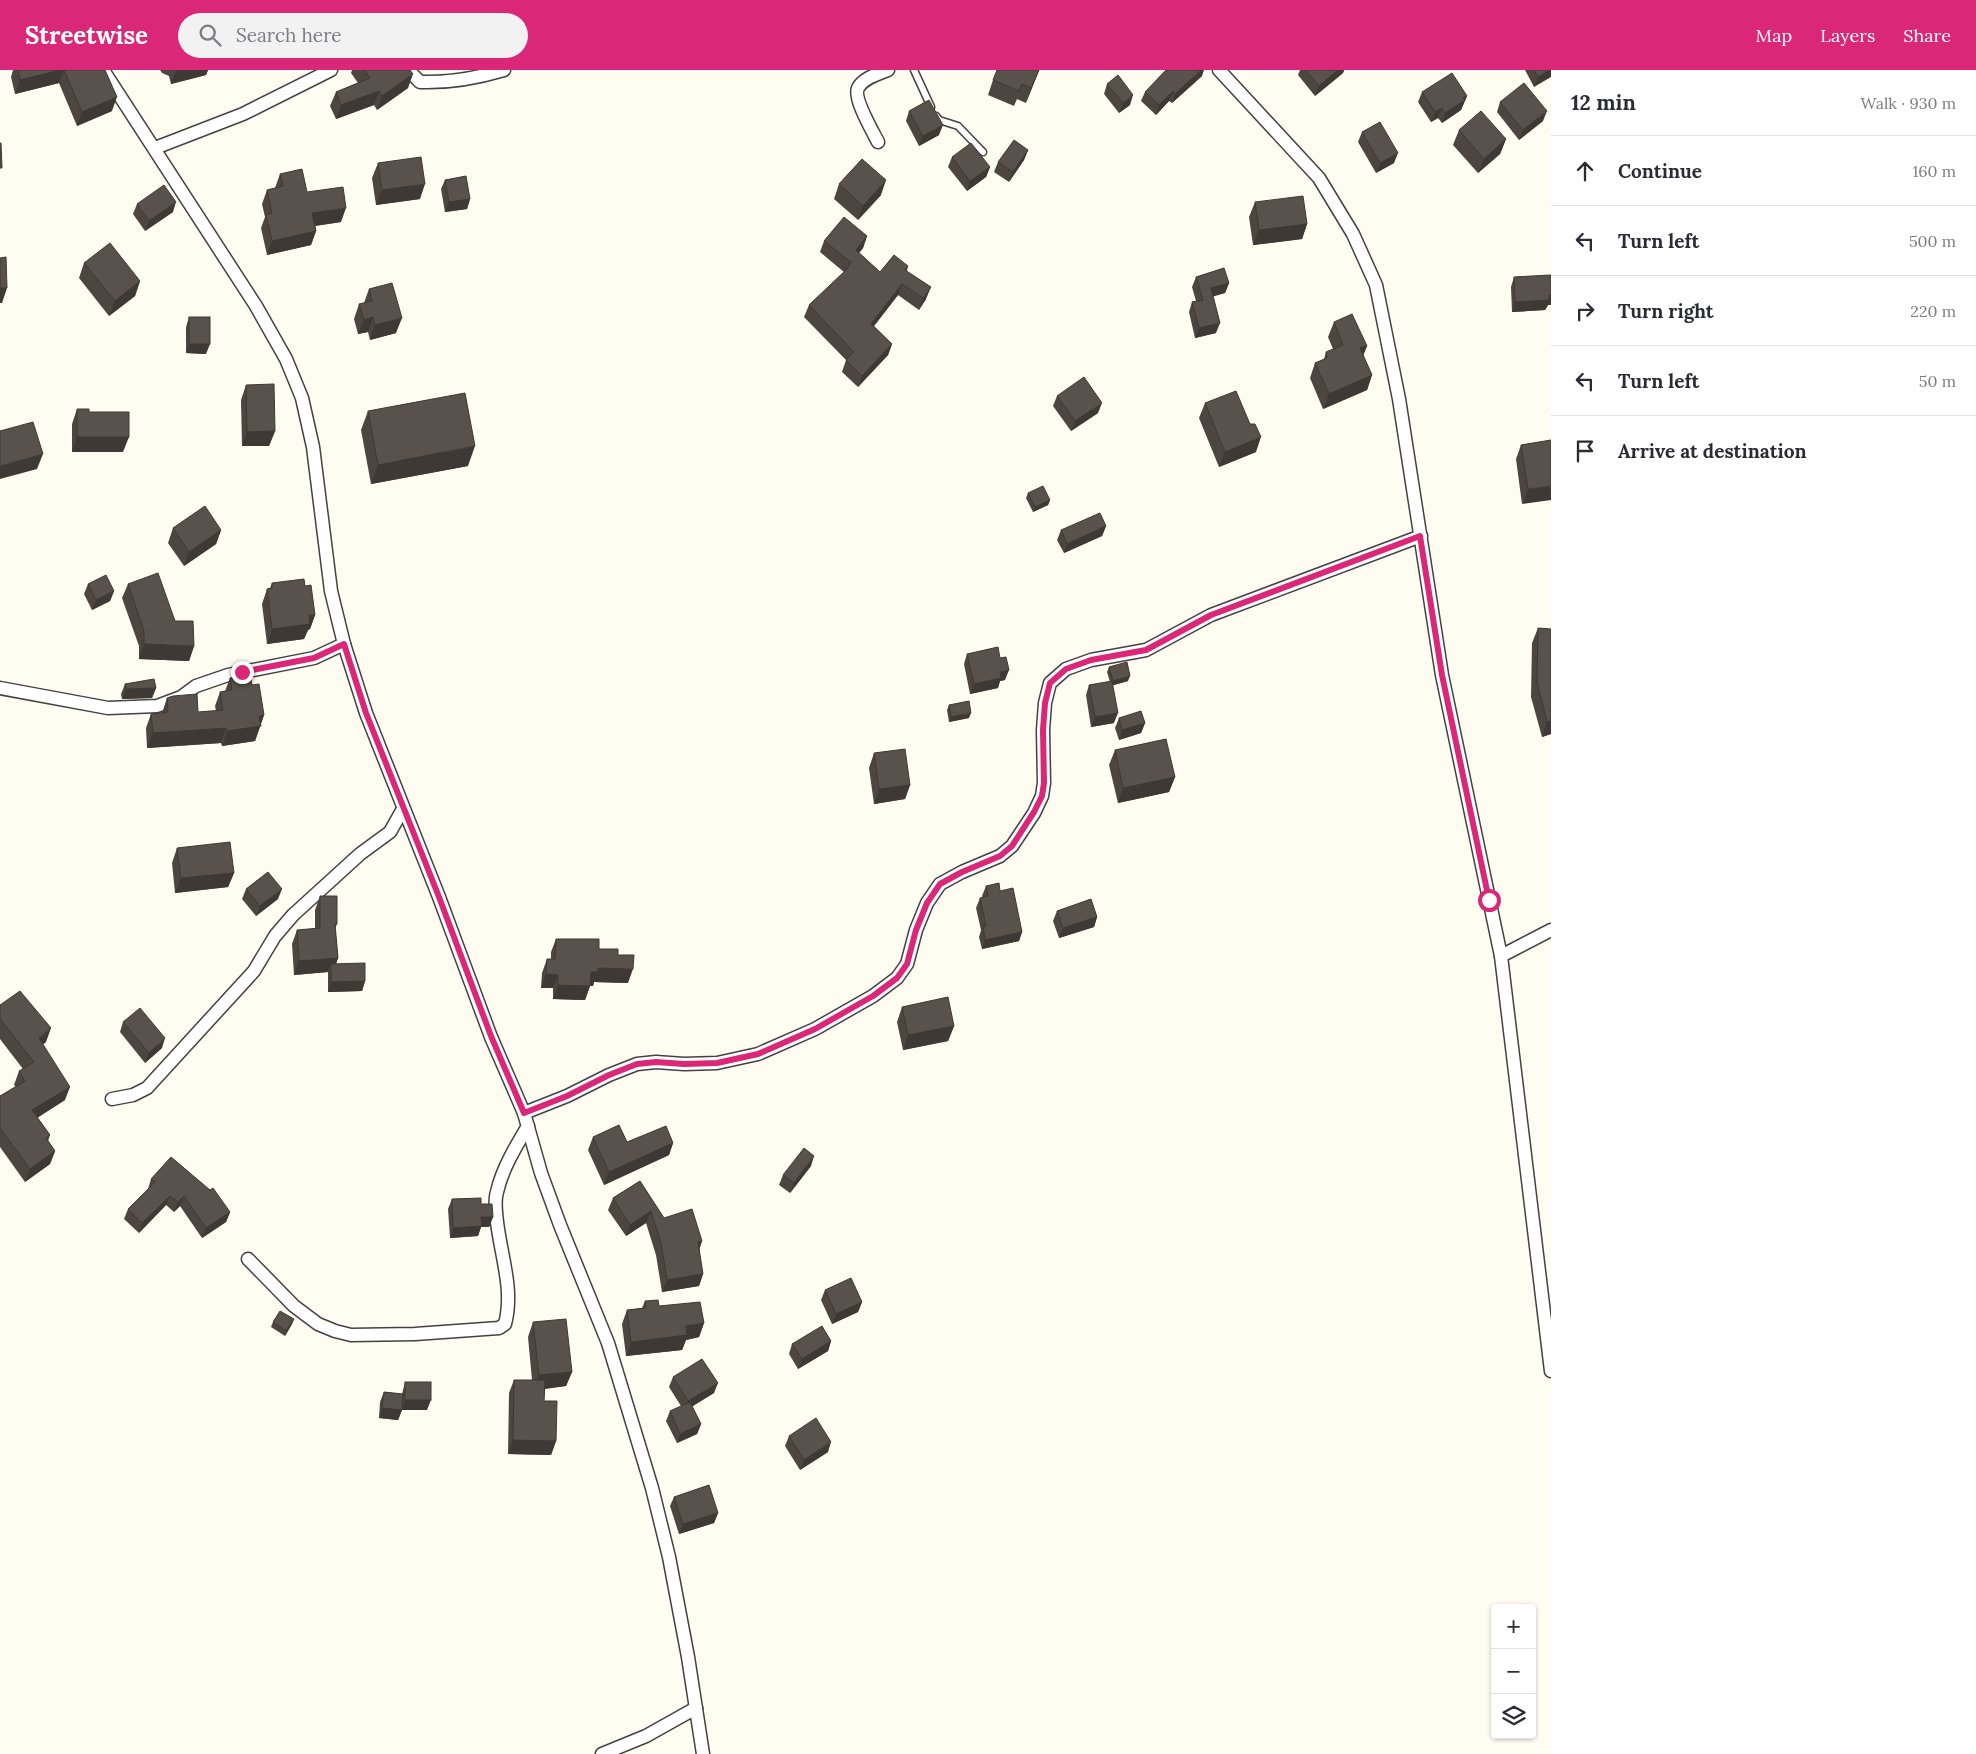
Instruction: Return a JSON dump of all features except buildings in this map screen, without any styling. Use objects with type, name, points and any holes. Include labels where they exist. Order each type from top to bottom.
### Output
[{"type":"street","points":[[103,70],[256,306],[286,359],[302,398],[313,447],[332,591],[344,644],[366,713],[487,1027],[524,1113],[541,1173],[608,1343],[652,1488],[688,1657],[703,1754]]},
{"type":"street","points":[[155,148],[242,114],[331,70]]},
{"type":"street","points":[[408,70],[420,82],[432,83],[476,78],[504,70]]},
{"type":"street","points":[[878,142],[858,100],[857,92],[859,87],[867,80],[888,70]]},
{"type":"street","points":[[1219,70],[1319,178],[1352,234],[1376,285],[1399,399],[1442,675],[1501,956],[1551,1371]]},
{"type":"street","points":[[524,1113],[567,1096],[609,1075],[637,1064],[656,1062],[684,1064],[717,1063],[758,1054],[815,1029],[873,996],[897,978],[907,964],[916,930],[927,903],[940,884],[962,872],[1000,856],[1012,846],[1034,812],[1042,796],[1044,783],[1043,730],[1045,703],[1050,683],[1066,669],[1091,660],[1146,650],[1211,615],[1420,536]]},
{"type":"street","points":[[0,688],[108,708],[157,706],[181,697],[196,686],[228,675],[314,658],[344,644]]},
{"type":"street","points":[[112,1099],[133,1095],[147,1088],[254,971],[275,936],[293,915],[360,854],[390,832],[403,809]]},
{"type":"street","points":[[390,832],[413,832]]},
{"type":"street","points":[[1501,956],[1551,930]]},
{"type":"street","points":[[248,1259],[294,1306],[318,1324],[335,1331],[351,1335],[370,1335],[499,1328],[505,1324],[509,1290],[499,1236],[496,1192],[517,1144],[528,1126]]},
{"type":"street","points":[[602,1754],[646,1736],[696,1708]]},
{"type":"lane","points":[[914,70],[939,120],[958,126],[983,152]]},
{"type":"route","points":[[242,672],[314,658],[344,644],[366,713],[439,897],[491,1036],[524,1113],[567,1096],[609,1075],[637,1064],[656,1062],[684,1064],[717,1063],[758,1054],[815,1029],[873,996],[897,978],[907,964],[916,930],[927,903],[940,884],[962,872],[1000,856],[1012,846],[1034,812],[1042,796],[1044,783],[1043,730],[1045,703],[1050,683],[1066,669],[1091,660],[1146,650],[1211,615],[1420,536],[1442,675],[1489,900]]}]
